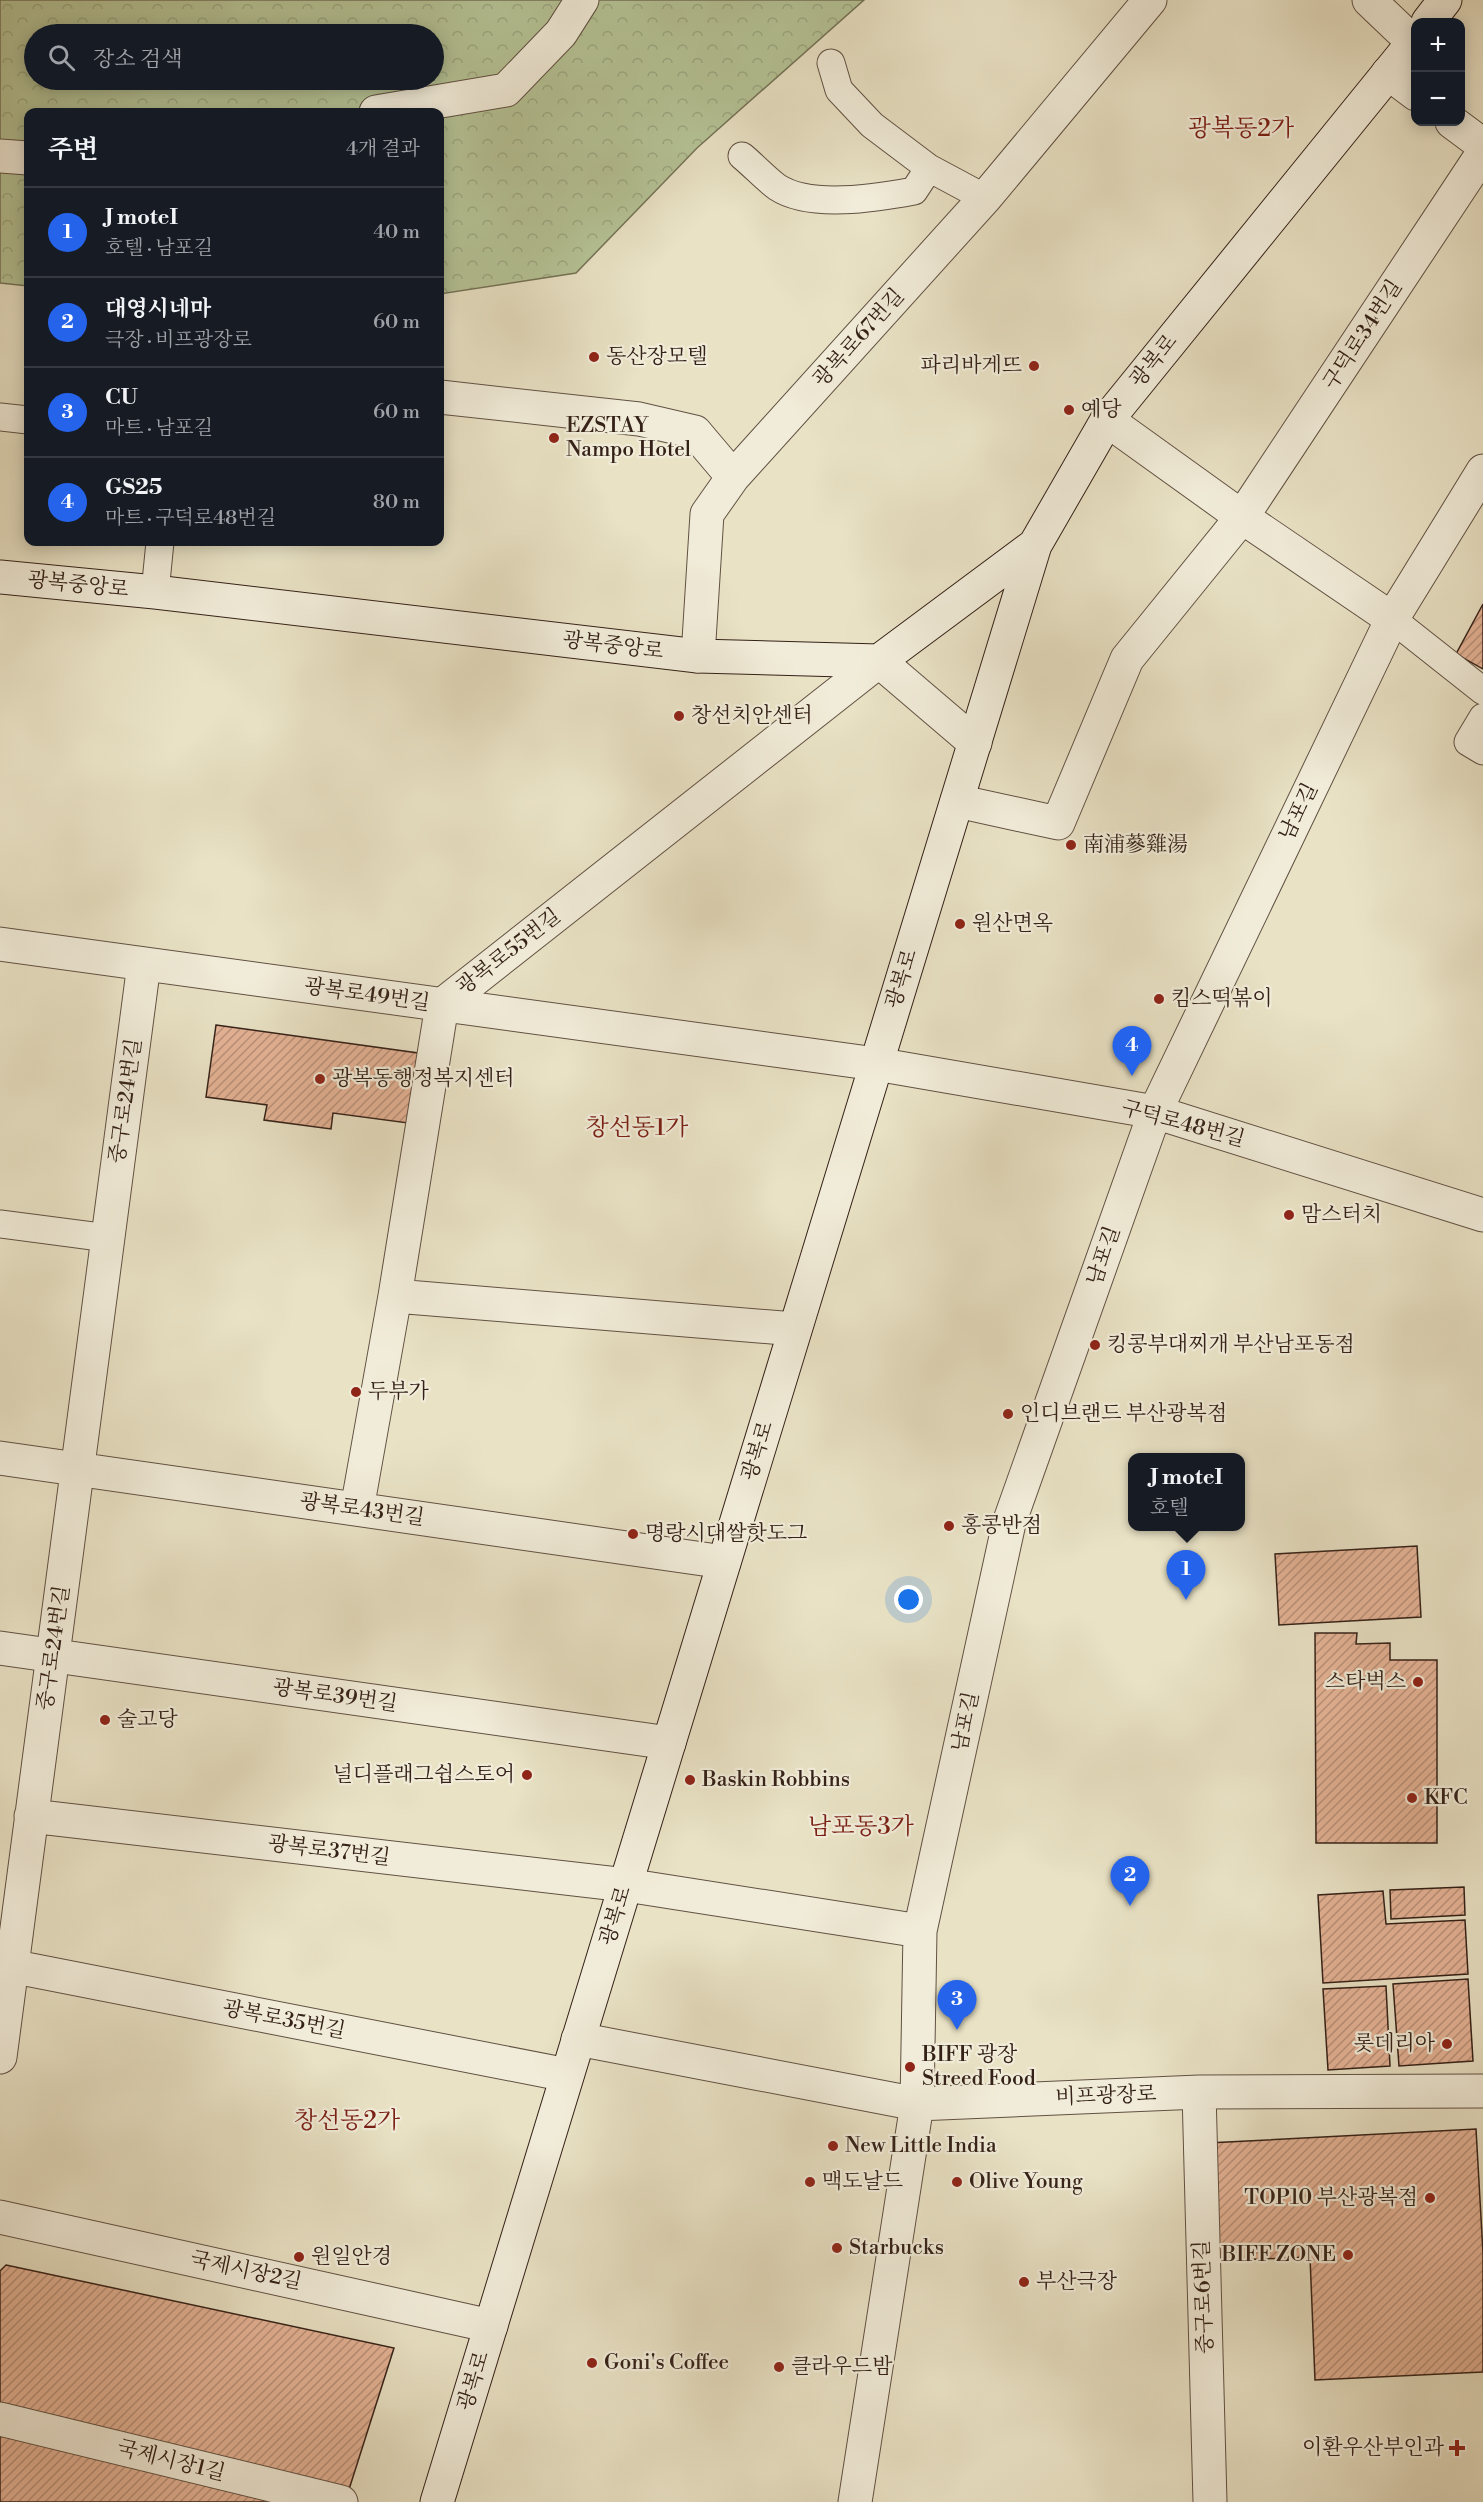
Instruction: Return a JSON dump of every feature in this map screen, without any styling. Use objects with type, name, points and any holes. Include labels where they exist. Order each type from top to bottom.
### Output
[{"type":"street","points":[[400,108],[506,90],[561,33],[582,0]]},
{"type":"street","name":"광복로67번길","points":[[698,656],[707,514],[733,477],[985,198],[1150,0]]},
{"type":"street","points":[[1369,0],[1411,29]]},
{"type":"street","name":"광복로","points":[[1431,18],[1445,0]]},
{"type":"street","name":"광복로","points":[[437,2502],[1035,545],[1107,420],[1411,44]]},
{"type":"street","points":[[1388,73],[1411,90]]},
{"type":"street","points":[[1457,126],[1483,145]]},
{"type":"street","name":"구덕로34번길","points":[[1242,517],[1483,153]]},
{"type":"street","points":[[0,156],[24,158]]},
{"type":"street","points":[[444,398],[639,419],[696,432],[733,477]]},
{"type":"street","points":[[1107,420],[1242,517],[1392,619]]},
{"type":"street","name":"남포길","points":[[916,2104],[920,1931],[1009,1523],[1155,1112],[1392,619],[1483,471]]},
{"type":"street","points":[[957,801],[1058,823],[1127,659],[1242,517]]},
{"type":"street","points":[[975,743],[879,661],[1035,545]]},
{"type":"street","name":"광복중앙로","points":[[0,577],[155,592],[698,656],[879,661]]},
{"type":"street","name":"광복로55번길","points":[[357,1509],[395,1296],[442,1005],[879,661]]},
{"type":"street","name":"광복로49번길","points":[[0,944],[876,1064]]},
{"type":"street","name":"중구로24번길","points":[[0,2057],[6,1966],[31,1816],[144,964]]},
{"type":"street","name":"구덕로48번길","points":[[876,1064],[1155,1112],[1483,1215]]},
{"type":"street","points":[[395,1296],[795,1329]]},
{"type":"street","name":"광복로43번길","points":[[0,1458],[724,1562]]},
{"type":"street","name":"광복로39번길","points":[[0,1648],[669,1743]]},
{"type":"street","name":"광복로37번길","points":[[31,1816],[626,1885]]},
{"type":"street","points":[[626,1885],[920,1931]]},
{"type":"street","name":"광복로35번길","points":[[6,1966],[567,2074]]},
{"type":"street","points":[[578,2039],[916,2104],[855,2502]]},
{"type":"street","name":"비프광장로","points":[[916,2104],[1199,2092],[1483,2091]]},
{"type":"street","name":"중구로6번길","points":[[1199,2092],[1210,2502]]},
{"type":"street","name":"국제시장2길","points":[[0,2217],[491,2325]]},
{"type":"street","name":"국제시장1길","points":[[0,2419],[341,2502]]},
{"type":"lane","points":[[831,63],[839,90],[872,125],[929,168],[985,198]]},
{"type":"lane","points":[[742,156],[778,188],[816,200],[883,197],[914,191],[929,168]]},
{"type":"lane","points":[[0,417],[24,420]]},
{"type":"lane","name":"광복중앙로","points":[[155,592],[160,546]]},
{"type":"lane","points":[[1392,619],[1483,691]]},
{"type":"lane","points":[[1483,717],[1468,742],[1483,751]]},
{"type":"lane","points":[[0,1224],[108,1238]]},
{"type":"green space","points":[[0,0],[864,0],[697,148],[576,273],[444,293],[444,108],[24,108],[24,286],[0,283]]},
{"type":"building","points":[[1483,604],[1483,669],[1456,654]]},
{"type":"building","points":[[216,1025],[418,1053],[408,1123],[333,1113],[331,1129],[264,1120],[267,1105],[206,1097]]},
{"type":"building","points":[[1417,1546],[1421,1617],[1279,1625],[1275,1554]]},
{"type":"building","points":[[1315,1633],[1357,1633],[1356,1644],[1390,1643],[1390,1660],[1437,1660],[1437,1843],[1316,1843]]},
{"type":"building","points":[[1464,1887],[1465,1915],[1391,1919],[1390,1890]]},
{"type":"building","points":[[1383,1891],[1386,1924],[1465,1920],[1468,1974],[1323,1983],[1318,1895]]},
{"type":"building","points":[[1468,1979],[1473,2061],[1399,2066],[1393,1984]]},
{"type":"building","points":[[1386,1986],[1390,2066],[1328,2070],[1323,1989]]},
{"type":"building","name":"BIFF ZONE","points":[[1476,2129],[1483,2253],[1483,2372],[1315,2380],[1310,2257],[1214,2261],[1208,2143]]},
{"type":"building","points":[[6,2265],[394,2348],[345,2502],[0,2502],[0,2271]]},
{"type":"place","name":"동산장모텔","points":[[594,357]]},
{"type":"place","name":"파리바게뜨","points":[[1034,366]]},
{"type":"place","name":"예당","points":[[1069,410]]},
{"type":"place","name":"EZSTAY Nampo Hotel","points":[[554,438]]},
{"type":"place","name":"창선치안센터","points":[[679,716]]},
{"type":"place","name":"南浦蔘雞湯","points":[[1071,845]]},
{"type":"place","name":"원산면옥","points":[[960,924]]},
{"type":"place","name":"킴스떡볶이","points":[[1159,999]]},
{"type":"place","name":"GS25","points":[[1132,1076]]},
{"type":"place","name":"광복동행정복지센터","points":[[320,1079]]},
{"type":"place","name":"맘스터치","points":[[1289,1215]]},
{"type":"place","name":"킹콩부대찌개 부산남포동점","points":[[1095,1345]]},
{"type":"place","name":"두부가","points":[[356,1392]]},
{"type":"place","name":"인디브랜드 부산광복점","points":[[1008,1414]]},
{"type":"place","name":"홍콩반점","points":[[949,1526]]},
{"type":"place","name":"명랑시대쌀핫도그","points":[[633,1534]]},
{"type":"place","name":"J moteI","points":[[1186,1600]]},
{"type":"place","name":"스타벅스","points":[[1418,1682]]},
{"type":"place","name":"술고당","points":[[105,1720]]},
{"type":"place","name":"널디플래그쉽스토어","points":[[527,1775]]},
{"type":"place","name":"Baskin Robbins","points":[[690,1780]]},
{"type":"place","name":"KFC","points":[[1412,1798]]},
{"type":"place","name":"대영시네마","points":[[1130,1906]]},
{"type":"place","name":"CU","points":[[957,2030]]},
{"type":"place","name":"롯데리아","points":[[1447,2044]]},
{"type":"place","name":"BIFF 광장 Streed Food","points":[[910,2067]]},
{"type":"place","name":"New Little India","points":[[833,2146]]},
{"type":"place","name":"맥도날드","points":[[810,2182]]},
{"type":"place","name":"Olive Young","points":[[957,2182]]},
{"type":"place","name":"TOP10 부산광복점","points":[[1430,2198]]},
{"type":"place","name":"Starbucks","points":[[837,2248]]},
{"type":"place","name":"BIFF ZONE","points":[[1348,2255]]},
{"type":"place","name":"원일안경","points":[[299,2257]]},
{"type":"place","name":"부산극장","points":[[1024,2282]]},
{"type":"place","name":"Goni's Coffee","points":[[592,2363]]},
{"type":"place","name":"클라우드밤","points":[[779,2367]]},
{"type":"place","name":"이환우산부인과","points":[[1457,2448]]},
{"type":"district","name":"광복동2가","points":[[1241,129]]},
{"type":"district","name":"창선동1가","points":[[637,1128]]},
{"type":"district","name":"남포동3가","points":[[861,1827]]},
{"type":"district","name":"창선동2가","points":[[347,2121]]}]
